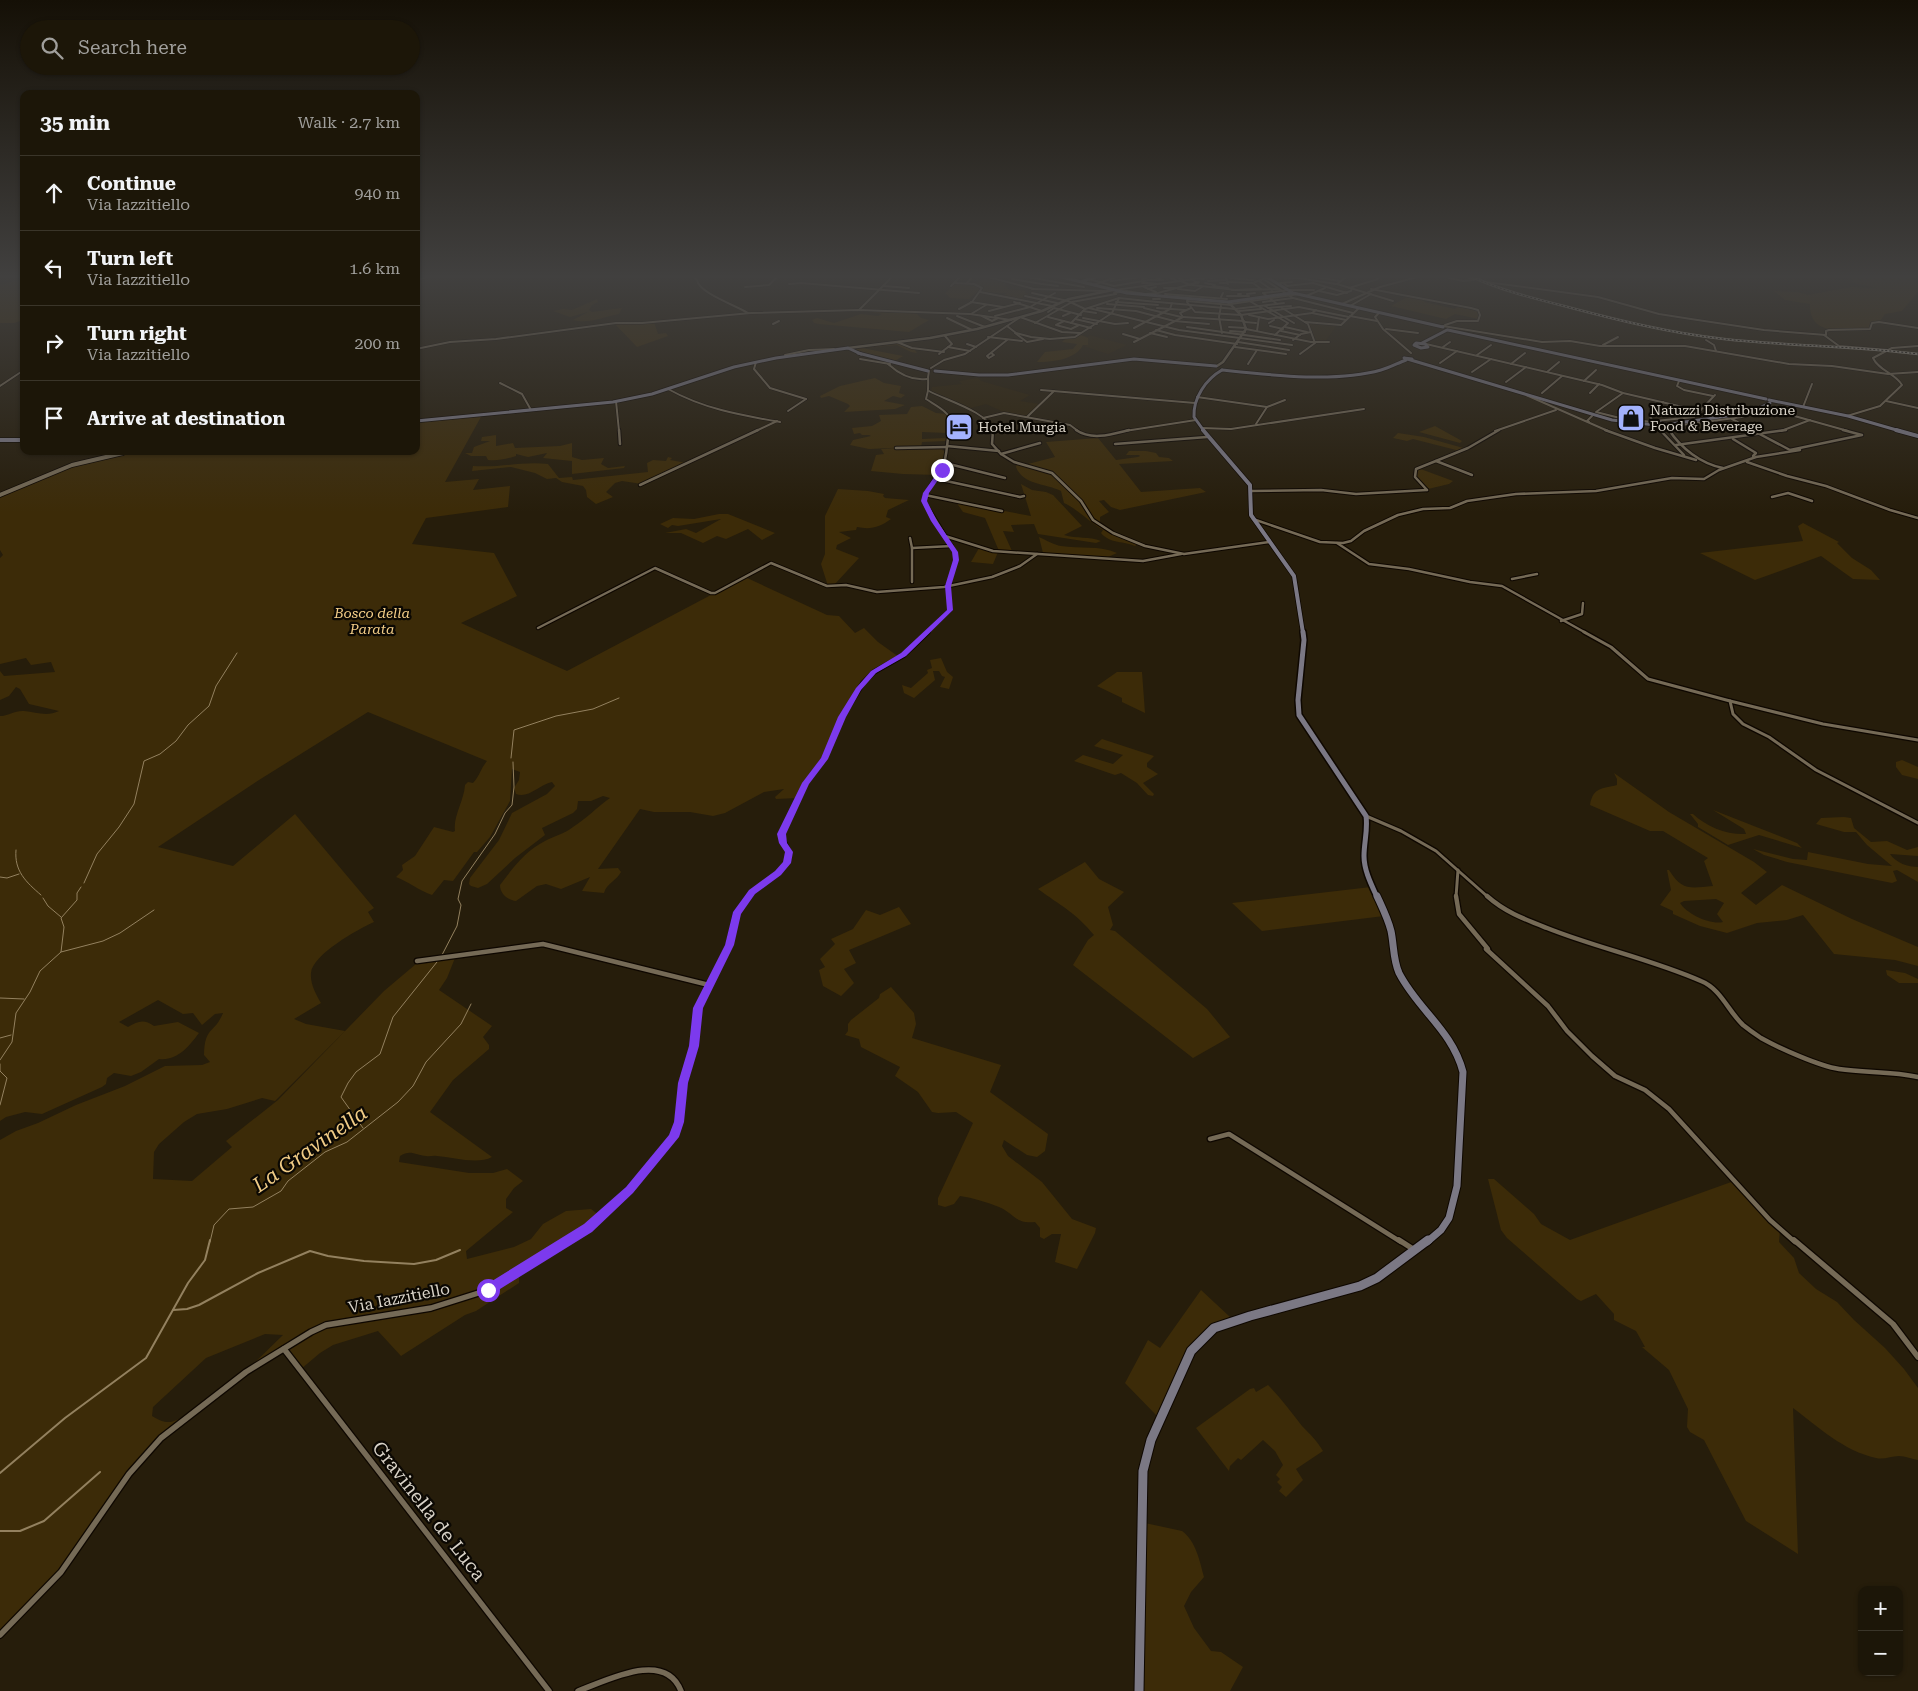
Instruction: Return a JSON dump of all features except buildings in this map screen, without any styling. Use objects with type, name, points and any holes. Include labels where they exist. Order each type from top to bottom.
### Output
[{"type":"main road","points":[[420,421],[616,401],[668,389],[756,362],[803,355]]},
{"type":"main road","points":[[864,355],[890,364],[961,374],[1008,375],[1131,360],[1196,365],[1284,376],[1354,375],[1381,370],[1408,359],[1410,355]]},
{"type":"main road","points":[[1562,355],[1740,393],[1767,401],[1802,406],[1847,416],[1918,436]]},
{"type":"main road","points":[[1408,359],[1612,420],[1645,425],[1656,422]]},
{"type":"main road","points":[[1139,1691],[1143,1471],[1151,1440],[1191,1351],[1196,1343],[1214,1328],[1250,1316],[1366,1284],[1415,1251],[1443,1227],[1449,1218],[1454,1202],[1463,1072],[1458,1054],[1407,986],[1398,969],[1390,926],[1364,863],[1366,816],[1299,715],[1304,640],[1291,570],[1268,542],[1253,519],[1250,511],[1251,491],[1248,483],[1207,437],[1193,413],[1196,400],[1219,369]]},
{"type":"main road","points":[[1634,424],[1732,417],[1752,412],[1767,401]]},
{"type":"main road","points":[[1732,417],[1767,401]]},
{"type":"main road","points":[[0,440],[20,440]]},
{"type":"street","points":[[860,359],[890,364],[904,375],[918,380],[927,378],[939,363],[964,355]]},
{"type":"street","points":[[1219,369],[1228,355]]},
{"type":"street","points":[[1248,364],[1254,355]]},
{"type":"street","points":[[1440,363],[1451,355]]},
{"type":"street","points":[[1477,355],[1599,384],[1623,393],[1700,411]]},
{"type":"street","points":[[1511,364],[1523,355]]},
{"type":"street","points":[[1741,355],[1788,363],[1891,374],[1918,372]]},
{"type":"street","points":[[1847,416],[1878,407],[1902,384],[1873,360],[1879,355]]},
{"type":"street","points":[[1472,372],[1491,359]]},
{"type":"street","points":[[756,362],[754,368],[770,388],[806,399],[788,410]]},
{"type":"street","points":[[1547,372],[1559,362]]},
{"type":"street","points":[[932,370],[939,363]]},
{"type":"street","points":[[1506,382],[1526,367]]},
{"type":"street","points":[[1584,381],[1596,370]]},
{"type":"street","points":[[0,386],[20,373]]},
{"type":"street","points":[[1542,393],[1562,376]]},
{"type":"street","points":[[927,378],[930,387],[926,399],[951,418],[952,425],[945,463],[925,495],[925,504],[952,546]]},
{"type":"street","points":[[1623,393],[1596,412],[1620,418],[1656,422],[1694,417],[1714,396],[1684,390],[1677,386],[1679,381]]},
{"type":"street","points":[[500,383],[522,394],[531,410]]},
{"type":"street","points":[[1590,393],[1599,384]]},
{"type":"street","points":[[1694,391],[1697,384]]},
{"type":"street","points":[[1802,406],[1812,384]]},
{"type":"street","points":[[640,485],[779,422],[723,412],[688,400],[668,389]]},
{"type":"street","points":[[929,390],[983,418],[991,425],[994,433],[992,444],[1000,453],[1017,463],[1054,474],[1081,501],[1093,520],[1113,533],[1150,548],[1184,554]]},
{"type":"street","points":[[1041,390],[1196,400],[1266,407],[1285,400]]},
{"type":"street","points":[[1027,417],[1054,391]]},
{"type":"street","points":[[1523,393],[1556,410],[1645,445],[1684,455],[1719,470]]},
{"type":"street","points":[[1542,399],[1536,400],[1542,404]]},
{"type":"street","points":[[616,401],[620,444]]},
{"type":"street","points":[[1886,401],[1918,408]]},
{"type":"street","points":[[1662,431],[1650,416],[1663,402]]},
{"type":"street","points":[[1256,424],[1266,407]]},
{"type":"street","points":[[1732,417],[1790,450],[1861,436],[1860,433],[1766,408],[1750,415],[1732,417],[1667,427],[1696,458],[1718,468],[1756,454]]},
{"type":"street","points":[[1202,428],[1228,429],[1364,409]]},
{"type":"street","points":[[1251,491],[1321,490],[1356,494],[1427,490],[1424,484],[1415,477],[1414,471],[1468,448],[1492,432],[1556,410]]},
{"type":"street","points":[[983,418],[1004,413],[1070,425],[1081,433],[1101,436],[1119,434],[1127,430],[1196,420]]},
{"type":"street","points":[[1592,416],[1587,421],[1658,447],[1682,451]]},
{"type":"street","points":[[1676,445],[1763,435],[1793,428],[1810,420]]},
{"type":"street","points":[[1656,422],[1662,431]]},
{"type":"street","points":[[1645,425],[1656,427],[1662,431],[1684,455]]},
{"type":"street","points":[[1115,444],[1207,437]]},
{"type":"street","points":[[1733,439],[1760,456]]},
{"type":"street","points":[[896,448],[957,448],[1000,453],[1040,443]]},
{"type":"street","points":[[1253,519],[1320,542],[1337,543],[1351,540],[1398,515],[1423,509],[1450,508],[1467,501],[1516,494],[1596,491],[1672,478],[1704,478],[1719,470],[1760,456],[1800,450]]},
{"type":"street","points":[[0,496],[72,465],[114,455]]},
{"type":"street","points":[[1436,461],[1472,475]]},
{"type":"street","points":[[1747,462],[1787,476],[1826,486],[1890,510],[1918,518]]},
{"type":"street","points":[[945,463],[1005,478]]},
{"type":"street","points":[[936,479],[1024,496]]},
{"type":"street","points":[[1772,497],[1788,493],[1812,501]]},
{"type":"street","points":[[925,495],[1002,511]]},
{"type":"street","points":[[945,536],[989,551],[1143,561],[1268,542]]},
{"type":"street","points":[[910,538],[912,548],[912,582]]},
{"type":"street","points":[[1337,543],[1369,564],[1410,569],[1470,582],[1502,586],[1561,621],[1618,651],[1648,679],[1823,724],[1918,740]]},
{"type":"street","points":[[912,548],[952,546]]},
{"type":"street","name":"Via Iazzitiello","points":[[0,1635],[61,1572],[79,1543],[129,1474],[148,1452],[162,1438],[228,1386],[311,1332],[326,1325],[431,1308],[488,1290],[588,1228],[601,1218],[629,1190],[673,1137],[677,1129],[683,1083],[694,1046],[698,1008],[729,945],[736,914],[741,904],[752,892],[778,873],[787,863],[789,852],[783,843],[782,834],[810,775],[824,759],[842,717],[868,676],[904,655],[951,608],[948,586],[956,560],[952,546]]},
{"type":"street","points":[[538,628],[655,568],[712,593],[771,563],[826,586],[846,585],[874,592],[948,586],[999,575],[1020,566],[1037,554]]},
{"type":"street","points":[[1512,579],[1537,574]]},
{"type":"street","points":[[1561,621],[1582,614],[1583,603]]},
{"type":"street","points":[[1730,701],[1732,714],[1743,724],[1769,737],[1816,770],[1918,823]]},
{"type":"street","points":[[1366,816],[1422,842],[1436,851],[1501,908],[1514,915],[1584,943],[1653,962],[1704,982],[1720,995],[1746,1028],[1762,1038],[1810,1060],[1846,1071],[1897,1072],[1918,1077]]},
{"type":"street","points":[[1458,870],[1456,904],[1458,914],[1489,950],[1548,1006],[1567,1031],[1592,1056],[1615,1076],[1645,1090],[1669,1109],[1770,1220],[1893,1324],[1918,1357]]},
{"type":"street","points":[[417,961],[543,944],[709,985]]},
{"type":"street","points":[[1210,1140],[1229,1134],[1415,1251]]},
{"type":"street","name":"Gravinella de Luca","points":[[284,1349],[549,1691]]},
{"type":"street","points":[[578,1691],[631,1671],[653,1670],[670,1675],[680,1684],[681,1691]]},
{"type":"shaded area","points":[[978,378],[981,381],[1030,395],[1020,401],[1039,404],[1026,416],[1004,412],[986,404],[971,408],[931,391],[932,387],[962,384],[959,381]]},
{"type":"green space","points":[[871,355],[903,356],[893,362]]},
{"type":"green space","points":[[1043,355],[1073,355],[1056,361],[1037,362]]},
{"type":"green space","points":[[875,378],[884,383],[901,386],[899,393],[905,395],[901,398],[893,396],[884,401],[905,405],[895,409],[844,412],[850,406],[848,404],[829,396],[821,398],[820,396],[840,386]]},
{"type":"green space","points":[[922,406],[936,413],[946,414],[950,424],[948,433],[922,432],[922,439],[946,438],[946,441],[922,442],[921,447],[945,447],[942,450],[945,451],[944,462],[938,475],[871,471],[876,455],[884,454],[881,449],[912,447],[869,449],[850,445],[853,440],[871,436],[860,433],[854,434],[852,428],[872,426],[881,421],[879,415],[907,414],[911,407]]},
{"type":"green space","name":"Bosco della Parata","points":[[482,415],[445,482],[479,479],[473,490],[510,486],[508,507],[426,518],[412,544],[494,553],[517,596],[461,623],[567,671],[745,577],[827,615],[839,616],[855,633],[864,628],[878,642],[899,657],[872,672],[858,685],[824,756],[809,775],[797,798],[776,799],[775,797],[784,789],[764,792],[725,813],[713,816],[690,812],[654,812],[640,809],[598,869],[618,868],[621,872],[604,893],[582,891],[590,877],[561,889],[546,884],[537,886],[516,901],[505,896],[501,891],[500,885],[520,860],[531,850],[570,829],[610,798],[603,796],[591,801],[578,801],[577,809],[573,813],[542,828],[545,835],[515,858],[487,884],[478,888],[469,884],[470,878],[499,840],[512,813],[547,794],[555,786],[552,782],[525,795],[516,794],[514,788],[519,780],[520,772],[512,769],[510,801],[490,837],[477,852],[474,852],[453,881],[444,880],[432,895],[396,877],[403,870],[402,865],[415,856],[434,827],[455,831],[465,785],[468,782],[473,783],[487,761],[368,712],[259,780],[158,847],[233,866],[295,814],[374,908],[368,912],[374,922],[347,936],[319,958],[313,966],[311,981],[321,1003],[294,1019],[306,1024],[345,1031],[275,1101],[262,1098],[227,1109],[197,1114],[184,1122],[159,1144],[154,1152],[153,1179],[192,1181],[232,1147],[226,1141],[278,1100],[384,991],[416,964],[455,958],[447,978],[439,990],[492,1026],[483,1037],[489,1045],[489,1049],[453,1080],[430,1112],[492,1157],[472,1160],[410,1153],[400,1156],[399,1162],[469,1173],[493,1173],[507,1169],[523,1181],[514,1188],[506,1199],[506,1208],[513,1212],[466,1251],[467,1259],[514,1247],[531,1239],[543,1224],[566,1211],[591,1209],[600,1216],[588,1226],[499,1284],[435,1305],[336,1320],[323,1324],[248,1369],[283,1335],[265,1334],[206,1358],[153,1407],[152,1416],[164,1422],[172,1422],[193,1412],[147,1450],[106,1502],[61,1568],[0,1631],[0,1140],[76,1105],[125,1086],[165,1066],[202,1065],[210,1062],[204,1055],[206,1039],[223,1013],[215,1014],[202,1025],[193,1013],[183,1014],[158,1000],[119,1022],[128,1027],[141,1022],[147,1022],[154,1026],[178,1022],[199,1033],[182,1052],[172,1058],[159,1059],[141,1072],[131,1076],[114,1073],[107,1078],[106,1084],[102,1087],[42,1114],[25,1112],[6,1117],[0,1121],[0,716],[21,711],[46,714],[59,711],[29,704],[20,689],[16,687],[9,696],[0,700],[0,671],[4,676],[55,672],[51,662],[31,665],[26,658],[0,664],[0,558],[3,555],[0,550],[0,496],[71,466],[117,455],[420,455],[420,421]]},
{"type":"green space","points":[[1435,426],[1462,441],[1460,443],[1419,432]]},
{"type":"green space","points":[[1398,433],[1424,437],[1467,449],[1460,451],[1413,439],[1407,441],[1393,438]]},
{"type":"green space","points":[[496,435],[496,446],[513,443],[515,448],[560,446],[572,443],[572,457],[582,460],[604,458],[601,464],[608,468],[625,466],[624,468],[572,474],[572,461],[543,458],[547,453],[528,457],[516,454],[516,456],[509,458],[488,460],[486,456],[471,456],[465,453],[472,453],[474,447],[490,441],[481,441],[482,437]]},
{"type":"green space","points":[[1098,438],[1116,460],[1140,456],[1126,455],[1129,451],[1146,451],[1156,453],[1159,457],[1169,458],[1173,461],[1119,464],[1141,492],[1200,488],[1206,492],[1120,510],[1111,507],[1104,500],[1099,501],[1109,512],[1100,517],[1100,524],[1097,521],[1098,523],[1113,532],[1139,543],[1135,546],[1113,541],[1105,537],[1101,533],[1103,530],[1064,503],[1061,491],[1035,483],[1024,477],[1019,473],[1016,467],[1017,464],[1024,465],[1055,457],[1046,442]]},
{"type":"green space","points":[[668,457],[672,458],[670,460],[687,463],[642,484],[622,481],[615,483],[606,492],[613,497],[596,504],[587,497],[583,486],[562,482],[556,478],[547,479],[535,473],[511,467],[472,471],[473,466],[529,463],[548,464],[559,478],[572,477],[573,480],[648,472],[647,463],[653,460],[666,461]]},
{"type":"green space","points":[[1418,468],[1453,481],[1449,484],[1428,489],[1415,477],[1415,470]]},
{"type":"green space","points":[[1021,484],[1032,490],[1053,495],[1082,526],[1064,535],[1101,541],[1096,543],[1038,534],[1034,524],[1011,525],[1014,532],[1003,531],[1012,551],[999,551],[985,518],[963,512],[956,502],[1031,516]]},
{"type":"green space","points":[[838,489],[868,491],[884,494],[885,498],[909,500],[888,510],[886,517],[891,519],[879,526],[871,528],[857,527],[856,530],[839,532],[851,538],[837,545],[836,549],[859,558],[834,585],[828,586],[821,564],[825,554],[825,516]]},
{"type":"green space","points":[[728,514],[775,533],[762,540],[748,529],[726,539],[717,536],[703,543],[681,533],[665,533],[686,529],[696,533],[721,519],[678,526],[672,525],[668,528],[660,524],[673,518],[694,519]]},
{"type":"green space","points":[[1803,523],[1839,542],[1837,543],[1852,558],[1871,570],[1880,580],[1853,579],[1821,556],[1755,580],[1700,553],[1803,541],[1798,526]]},
{"type":"green space","points":[[1039,537],[1061,546],[1096,548],[1117,553],[1108,557],[1043,553]]},
{"type":"green space","points":[[979,548],[998,552],[993,564],[971,562]]},
{"type":"green space","points":[[941,658],[947,672],[953,677],[949,689],[940,687],[945,677],[939,671],[933,671],[935,680],[914,698],[904,693],[902,685],[911,688],[928,673],[927,670],[932,668],[930,660]]},
{"type":"green space","points":[[1117,672],[1142,672],[1145,713],[1122,702],[1122,698],[1097,686]]},
{"type":"green space","points":[[1102,739],[1154,756],[1147,763],[1147,767],[1158,774],[1143,783],[1154,794],[1153,796],[1148,795],[1137,783],[1121,773],[1115,775],[1074,761],[1083,755],[1113,764],[1123,755],[1094,746]]},
{"type":"green space","points":[[1902,760],[1918,767],[1918,779],[1902,775],[1896,767],[1896,762]]},
{"type":"green space","points":[[1614,773],[1669,812],[1754,862],[1767,872],[1741,893],[1756,905],[1782,885],[1852,919],[1918,947],[1918,966],[1895,960],[1834,954],[1803,915],[1787,920],[1757,923],[1727,933],[1700,926],[1673,914],[1673,911],[1660,905],[1671,890],[1667,870],[1678,882],[1687,887],[1713,886],[1704,861],[1708,858],[1663,831],[1650,831],[1590,805],[1591,799],[1596,792],[1603,788],[1617,785]],"holes":[[[1716,899],[1724,903],[1717,914],[1723,922],[1712,922],[1699,918],[1680,903],[1684,901]]]},
{"type":"green space","points":[[1713,810],[1797,843],[1802,848],[1759,835],[1728,845],[1698,827],[1698,824],[1690,814],[1718,829],[1746,834],[1744,829]]},
{"type":"green space","points":[[1821,818],[1851,818],[1854,828],[1871,842],[1887,841],[1907,850],[1918,847],[1918,856],[1890,854],[1902,864],[1918,867],[1918,882],[1897,870],[1893,871],[1897,881],[1892,883],[1787,862],[1764,855],[1753,849],[1793,859],[1807,860],[1808,852],[1868,864],[1892,866],[1867,845],[1856,832],[1844,832],[1816,824]]},
{"type":"green space","points":[[1085,862],[1099,879],[1124,892],[1108,907],[1113,925],[1110,930],[1115,931],[1207,1009],[1230,1037],[1193,1058],[1073,965],[1088,940],[1094,935],[1074,915],[1038,889]]},
{"type":"green space","points":[[1371,887],[1384,916],[1262,931],[1232,903]]},
{"type":"green space","points":[[899,907],[911,924],[849,950],[856,963],[844,969],[854,983],[841,996],[823,986],[819,970],[825,967],[820,959],[835,944],[831,939],[853,929],[866,910],[880,915]]},
{"type":"green space","points":[[1886,970],[1905,973],[1918,979],[1918,983],[1899,983],[1887,975]]},
{"type":"green space","points":[[891,987],[914,1013],[916,1024],[912,1038],[1001,1065],[990,1092],[1048,1134],[1045,1151],[1037,1157],[1027,1155],[1004,1140],[1002,1146],[1008,1156],[1042,1182],[1072,1219],[1096,1228],[1077,1269],[1055,1262],[1061,1234],[1052,1234],[1044,1239],[1040,1237],[1040,1228],[1035,1222],[1019,1220],[999,1207],[980,1200],[960,1196],[954,1204],[945,1207],[938,1205],[938,1198],[973,1123],[956,1112],[932,1112],[918,1092],[895,1076],[900,1067],[861,1047],[859,1039],[845,1035],[851,1020],[879,998],[880,994]]},
{"type":"green space","points":[[1488,1179],[1494,1179],[1534,1214],[1541,1224],[1570,1240],[1734,1181],[1780,1229],[1779,1242],[1794,1258],[1799,1273],[1816,1289],[1837,1302],[1885,1348],[1918,1388],[1918,1460],[1904,1456],[1879,1458],[1864,1455],[1842,1444],[1793,1408],[1798,1554],[1746,1521],[1704,1440],[1690,1432],[1687,1427],[1688,1409],[1669,1370],[1642,1347],[1645,1347],[1636,1331],[1614,1320],[1614,1314],[1596,1294],[1581,1301],[1577,1299],[1507,1238],[1501,1230]]},
{"type":"green space","points":[[519,1273],[519,1283],[401,1356],[378,1331],[333,1345],[301,1369],[288,1352],[288,1348],[323,1327],[373,1319],[488,1292]]},
{"type":"green space","points":[[1201,1290],[1230,1317],[1208,1327],[1191,1344],[1158,1417],[1125,1383],[1148,1340],[1160,1348]]},
{"type":"green space","points":[[1268,1385],[1323,1451],[1296,1469],[1303,1480],[1286,1497],[1279,1491],[1282,1487],[1277,1482],[1280,1479],[1276,1475],[1283,1465],[1275,1451],[1263,1440],[1241,1460],[1238,1458],[1230,1466],[1229,1471],[1196,1428],[1250,1389],[1254,1388],[1256,1392]]},
{"type":"green space","points":[[1145,1523],[1182,1531],[1191,1540],[1199,1558],[1204,1577],[1191,1592],[1184,1606],[1194,1628],[1211,1651],[1221,1652],[1243,1667],[1230,1691],[1142,1691]]},
{"type":"waterway","points":[[84,883],[97,854],[119,827],[134,804],[144,761],[160,754],[176,741],[188,725],[209,706],[216,686],[237,653]]},
{"type":"waterway","points":[[511,758],[514,730],[556,716],[593,709],[619,698]]},
{"type":"waterway","points":[[442,955],[457,926],[461,905],[458,899],[462,881],[495,834],[505,813],[512,805],[514,787],[513,762]]},
{"type":"waterway","points":[[16,850],[17,864],[22,876],[41,895]]},
{"type":"waterway","points":[[0,877],[7,878],[19,874]]},
{"type":"waterway","points":[[61,952],[64,927],[61,918],[77,900],[77,893],[81,887]]},
{"type":"waterway","points":[[43,898],[48,906],[61,917]]},
{"type":"waterway","points":[[61,952],[103,941],[120,933],[154,910]]},
{"type":"waterway","points":[[0,1060],[12,1042],[16,1013],[30,992],[40,971],[61,952]]},
{"type":"waterway","points":[[363,1128],[341,1097],[356,1072],[380,1054],[393,1017],[437,962]]},
{"type":"waterway","points":[[0,998],[24,999]]},
{"type":"waterway","name":"La Gravinella","points":[[210,1242],[214,1225],[229,1209],[253,1207],[281,1191],[288,1181],[325,1152],[347,1142],[398,1102],[413,1086],[426,1062],[461,1024],[471,1004]]},
{"type":"waterway","points":[[0,1038],[11,1035]]},
{"type":"waterway","points":[[0,1064],[0,1071],[7,1078],[0,1105]]},
{"type":"waterway","name":"La Gravinella","points":[[0,1473],[65,1418],[146,1358],[188,1283],[205,1260],[210,1240]]},
{"type":"waterway","points":[[173,1310],[187,1309],[199,1305],[258,1273],[310,1251],[328,1256],[364,1261],[414,1264],[436,1260],[460,1250]]},
{"type":"waterway","points":[[0,1531],[20,1531],[44,1521],[100,1472]]},
{"type":"place","name":"Natuzzi Distribuzione Food & Beverage","points":[[1631,418]]},
{"type":"place","name":"Hotel Murgia","points":[[959,427]]},
{"type":"route","points":[[488,1290],[601,1218],[629,1190],[673,1137],[679,1122],[683,1083],[694,1046],[695,1022],[698,1008],[729,945],[736,914],[741,904],[747,896],[778,873],[787,863],[789,852],[781,838],[782,834],[810,775],[824,759],[842,717],[858,689],[868,676],[904,655],[951,608],[948,586],[956,560],[955,552],[934,521],[924,501],[926,493],[942,470]]}]
